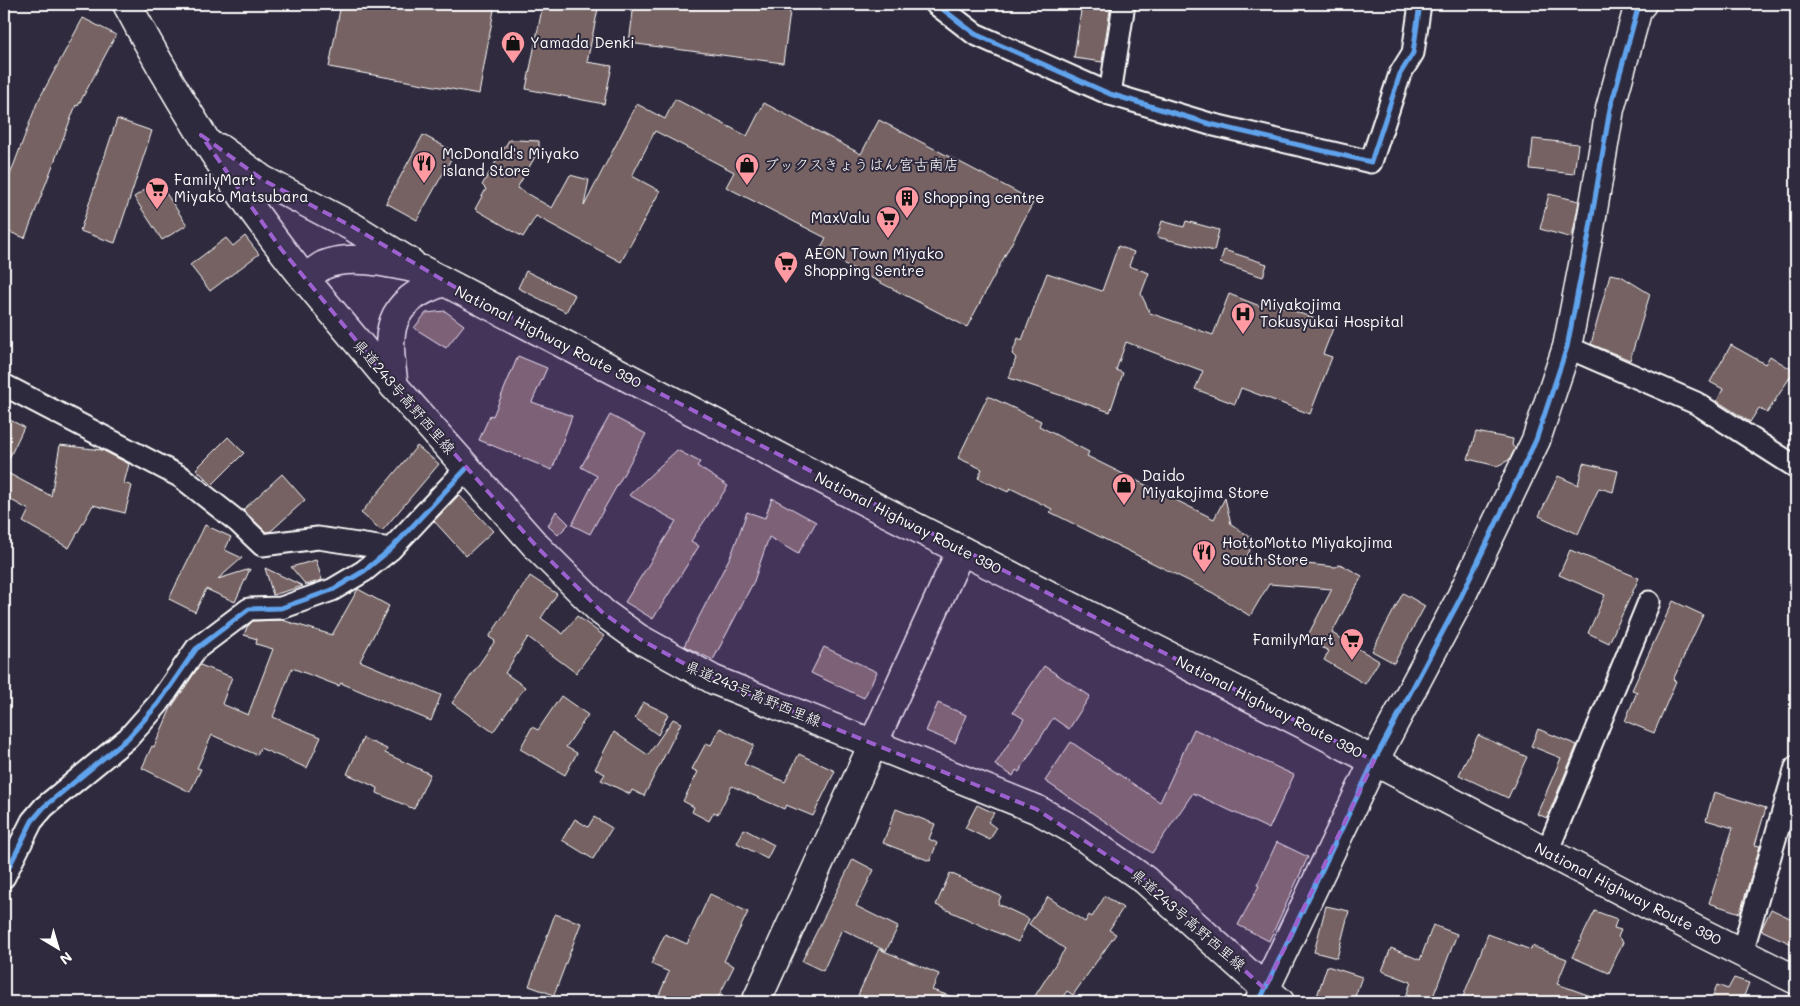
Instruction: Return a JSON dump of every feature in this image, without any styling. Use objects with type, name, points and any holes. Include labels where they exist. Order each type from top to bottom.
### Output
[{"type":"main road","points":[[127,4],[202,135],[271,235],[305,279]]},
{"type":"main road","points":[[1268,998],[1374,761],[1459,602],[1508,504],[1536,440],[1567,346],[1589,234],[1610,109],[1638,8],[1642,4]]},
{"type":"main road","points":[[202,135],[263,180],[353,227],[433,276],[425,288],[412,298],[397,314],[389,336],[388,349],[394,386]]},
{"type":"main road","name":"National Highway Route 390","points":[[305,279],[324,265],[356,260],[386,262],[433,276],[1796,980]]},
{"type":"main road","name":"県道243号高野西里線","points":[[305,279],[466,469],[537,547],[602,612],[638,638],[714,680],[873,745],[1028,805],[1072,829],[1145,880],[1268,998]]},
{"type":"main road","points":[[756,1002],[961,550]]},
{"type":"street","points":[[936,4],[975,34],[1110,94],[1210,124],[1371,162],[1400,74],[1413,52],[1420,4]]},
{"type":"street","points":[[1110,94],[1124,4]]},
{"type":"street","points":[[1567,346],[1696,403],[1796,467]]},
{"type":"street","points":[[4,385],[181,477],[238,522],[262,544],[318,538],[391,549]]},
{"type":"street","points":[[4,876],[32,821],[44,807],[128,738],[158,704],[196,649],[249,609],[282,608],[332,590],[364,571],[391,549],[466,469]]},
{"type":"street","points":[[1547,852],[1649,602]]},
{"type":"street","points":[[1742,952],[1796,767]]},
{"type":"highlighted area","points":[[201,135],[263,180],[353,227],[465,293],[1374,761],[1265,989],[1145,880],[1036,809],[714,680],[638,638],[602,612],[537,547],[383,373],[281,249]]},
{"type":"building","points":[[341,4],[495,4],[479,94],[329,67]]},
{"type":"building","points":[[543,4],[599,4],[587,62],[612,66],[604,104],[526,89]]},
{"type":"building","points":[[634,4],[791,5],[783,63],[629,43]]},
{"type":"building","points":[[1082,4],[1111,4],[1102,62],[1074,58]]},
{"type":"building","points":[[83,18],[116,35],[78,106],[76,105],[25,238],[4,230],[4,191],[37,103]]},
{"type":"building","name":"Shopping centre","points":[[675,99],[747,136],[764,103],[861,154],[879,120],[1034,201],[967,327],[819,251],[826,238],[726,187],[734,172],[655,131],[632,176],[660,191],[621,262],[536,216],[523,237],[475,209],[486,189],[482,185],[509,140],[539,141],[539,150],[517,188],[552,208],[570,175],[589,180],[584,206],[637,104],[665,119]]},
{"type":"building","points":[[117,119],[152,131],[115,243],[80,231]]},
{"type":"building","points":[[423,135],[455,152],[417,220],[386,203]]},
{"type":"building","points":[[1533,139],[1578,144],[1574,174],[1530,169]]},
{"type":"building","points":[[158,181],[187,225],[162,240],[134,197]]},
{"type":"building","points":[[1549,194],[1579,201],[1572,238],[1540,229]]},
{"type":"building","points":[[1162,221],[1184,227],[1186,221],[1219,230],[1214,251],[1157,237]]},
{"type":"building","points":[[245,236],[259,254],[210,291],[190,265],[226,238],[233,246]]},
{"type":"building","points":[[1118,246],[1134,252],[1129,266],[1149,273],[1141,294],[1150,313],[1213,335],[1229,294],[1260,306],[1262,299],[1334,326],[1323,354],[1332,357],[1310,414],[1241,388],[1235,404],[1195,389],[1203,371],[1126,342],[1116,370],[1123,373],[1110,412],[1009,378],[1016,358],[1012,354],[1018,338],[1022,340],[1047,273],[1102,291]]},
{"type":"building","points":[[1224,250],[1267,264],[1263,277],[1220,263]]},
{"type":"building","points":[[526,271],[575,295],[566,312],[518,288]]},
{"type":"building","points":[[1610,274],[1621,276],[1650,294],[1630,360],[1591,344]]},
{"type":"building","points":[[445,311],[464,325],[446,348],[414,328],[426,313]]},
{"type":"building","points":[[1731,345],[1765,364],[1770,356],[1794,371],[1767,413],[1759,408],[1750,422],[1717,401],[1723,389],[1710,382]]},
{"type":"building","points":[[518,356],[547,368],[532,402],[572,416],[552,470],[479,440],[490,415],[493,416]]},
{"type":"building","points":[[988,396],[1041,421],[1039,426],[1089,452],[1087,456],[1214,519],[1225,498],[1231,524],[1255,540],[1246,558],[1336,567],[1340,564],[1362,576],[1332,633],[1379,661],[1365,684],[1324,660],[1329,651],[1306,639],[1332,589],[1269,584],[1250,616],[1213,593],[1050,512],[1052,509],[1010,488],[1008,492],[978,478],[982,469],[958,458]]},
{"type":"building","points":[[610,415],[646,434],[590,534],[572,525],[597,476],[581,467]]},
{"type":"building","points":[[4,417],[24,427],[4,469]]},
{"type":"building","points":[[1476,432],[1513,439],[1512,445],[1515,449],[1509,460],[1497,466],[1468,459]]},
{"type":"building","points":[[228,437],[244,453],[212,485],[196,469]]},
{"type":"building","points":[[60,445],[102,450],[129,464],[124,483],[132,486],[125,513],[93,505],[69,548],[23,522],[29,510],[4,496],[4,471],[51,496]]},
{"type":"building","points":[[417,446],[439,464],[382,531],[361,513]]},
{"type":"building","points":[[677,450],[700,462],[697,466],[728,486],[691,541],[699,546],[653,619],[625,602],[676,521],[629,495]]},
{"type":"building","points":[[1583,463],[1618,471],[1613,492],[1599,488],[1578,534],[1539,516],[1558,476],[1578,485]]},
{"type":"building","points":[[282,474],[305,500],[271,531],[266,532],[243,510]]},
{"type":"building","points":[[459,495],[493,531],[466,556],[434,521]]},
{"type":"building","points":[[772,498],[816,522],[798,554],[769,537],[754,581],[713,660],[684,646],[732,553],[747,512],[765,518]]},
{"type":"building","points":[[556,511],[569,524],[558,535],[548,526]]},
{"type":"building","points":[[205,525],[231,537],[225,550],[242,558],[218,579],[250,569],[235,602],[206,589],[195,612],[169,599]]},
{"type":"building","points":[[1570,550],[1639,578],[1609,643],[1588,633],[1605,595],[1559,575]]},
{"type":"building","points":[[316,560],[322,580],[306,585],[291,567]]},
{"type":"building","points":[[265,568],[303,586],[273,595]]},
{"type":"building","points":[[530,576],[557,594],[541,618],[563,634],[577,616],[604,636],[576,673],[528,637],[505,673],[525,687],[493,732],[452,703],[495,641],[489,637]]},
{"type":"building","points":[[358,589],[389,606],[360,661],[441,695],[431,721],[341,683],[339,686],[292,668],[273,717],[321,737],[307,768],[260,748],[257,755],[212,735],[197,768],[201,769],[190,792],[142,768],[152,746],[154,747],[171,708],[200,665],[232,677],[222,704],[248,715],[273,649],[256,644],[257,639],[244,635],[247,627],[253,621],[282,620],[332,635]]},
{"type":"building","points":[[1403,593],[1425,606],[1394,663],[1372,651]]},
{"type":"building","points":[[1673,601],[1703,615],[1673,680],[1676,681],[1654,733],[1625,721],[1637,692],[1632,690]]},
{"type":"building","points":[[824,647],[877,672],[864,698],[811,673]]},
{"type":"building","points":[[1044,666],[1090,696],[1069,729],[1053,718],[1019,772],[1016,770],[1013,776],[995,765],[1024,719],[1013,712]]},
{"type":"building","points":[[561,696],[588,715],[566,747],[577,753],[565,775],[520,749],[532,727],[538,730]]},
{"type":"building","points":[[643,702],[668,714],[658,735],[635,718]]},
{"type":"building","points":[[938,703],[966,715],[955,743],[926,731]]},
{"type":"building","points":[[673,719],[681,723],[644,796],[632,790],[630,794],[601,780],[605,774],[595,769],[614,732],[648,755]]},
{"type":"building","points":[[720,728],[754,745],[744,764],[785,782],[799,754],[835,771],[813,816],[786,805],[784,809],[732,786],[718,814],[714,812],[709,821],[692,812],[694,807],[683,801],[698,772],[692,769],[706,743],[711,745]]},
{"type":"building","points":[[1194,729],[1294,775],[1269,829],[1193,793],[1152,853],[1045,781],[1071,742],[1160,802]]},
{"type":"building","points":[[1538,729],[1577,745],[1547,818],[1537,814],[1561,758],[1531,746]]},
{"type":"building","points":[[1478,735],[1527,757],[1508,798],[1459,775]]},
{"type":"building","points":[[363,738],[387,749],[385,753],[430,774],[414,809],[377,793],[378,788],[347,774]]},
{"type":"building","points":[[1714,792],[1766,808],[1755,845],[1760,846],[1740,913],[1709,903],[1733,828],[1706,820]]},
{"type":"building","points":[[977,805],[994,813],[988,822],[996,828],[990,840],[965,828]]},
{"type":"building","points":[[896,809],[935,824],[929,839],[937,843],[930,861],[883,843]]},
{"type":"building","points":[[594,817],[612,828],[593,859],[562,840],[575,819],[588,827]]},
{"type":"building","points":[[744,829],[774,845],[767,859],[737,843]]},
{"type":"building","points":[[1277,842],[1308,857],[1269,941],[1238,925],[1259,886],[1257,885]]},
{"type":"building","points":[[853,859],[874,870],[856,906],[898,927],[886,951],[842,929],[823,971],[802,961]]},
{"type":"building","points":[[950,873],[1001,896],[998,904],[1029,919],[1018,942],[936,905]]},
{"type":"building","points":[[710,894],[748,912],[724,961],[734,966],[716,1002],[656,1002],[669,972],[651,964],[665,934],[687,944]]},
{"type":"building","points":[[1105,896],[1123,908],[1109,930],[1116,934],[1073,995],[1067,991],[1059,1002],[1031,1002],[1065,949],[1029,924],[1048,897],[1085,922],[1089,915],[1092,917]]},
{"type":"building","points":[[1326,906],[1349,911],[1337,958],[1314,952]]},
{"type":"building","points":[[1771,909],[1796,921],[1796,946],[1761,930]]},
{"type":"building","points":[[1595,911],[1617,919],[1614,928],[1621,930],[1618,937],[1623,942],[1609,973],[1572,957]]},
{"type":"building","points":[[555,914],[581,923],[554,995],[529,986]]},
{"type":"building","points":[[1433,925],[1457,934],[1431,1002],[1404,1002],[1411,982],[1382,971],[1391,948],[1420,960]]},
{"type":"building","points":[[1488,934],[1531,950],[1532,946],[1567,959],[1557,984],[1602,1000],[1601,1002],[1461,1002]]},
{"type":"building","points":[[879,949],[939,974],[932,990],[962,1000],[961,1002],[875,1002],[858,995]]},
{"type":"building","points":[[1327,966],[1362,977],[1353,1002],[1315,1002]]},
{"type":"building","points":[[1734,978],[1749,983],[1744,996],[1758,1002],[1710,1002],[1717,985],[1728,989]]},
{"type":"cycle path","points":[[936,4],[975,34],[1110,94],[1210,124],[1371,162],[1400,74],[1413,53],[1420,4]]},
{"type":"cycle path","points":[[1259,1002],[1374,761],[1459,601],[1536,440],[1567,347],[1589,234],[1610,109],[1638,8],[1642,4]]},
{"type":"cycle path","points":[[4,877],[32,821],[44,807],[128,738],[158,704],[196,649],[249,609],[281,608],[332,590],[364,571],[391,549],[466,469]]},
{"type":"place","name":"Yamada Denki","points":[[513,64]]},
{"type":"place","name":"McDonald's Miyako island Store","points":[[424,184]]},
{"type":"place","name":"ブックスきょうはん宮古南店","points":[[747,186]]},
{"type":"place","name":"FamilyMart Miyako Matsubara","points":[[157,210]]},
{"type":"place","name":"Shopping centre","points":[[907,219]]},
{"type":"place","name":"MaxValu","points":[[888,239]]},
{"type":"place","name":"AEON Town Miyako Shopping Sentre","points":[[786,284]]},
{"type":"place","name":"Miyakojima Tokusyukai Hospital","points":[[1243,335]]},
{"type":"place","name":"Daido Miyakojima Store","points":[[1124,506]]},
{"type":"place","name":"HottoMotto Miyakojima South Store","points":[[1204,573]]},
{"type":"place","name":"FamilyMart","points":[[1352,661]]}]
